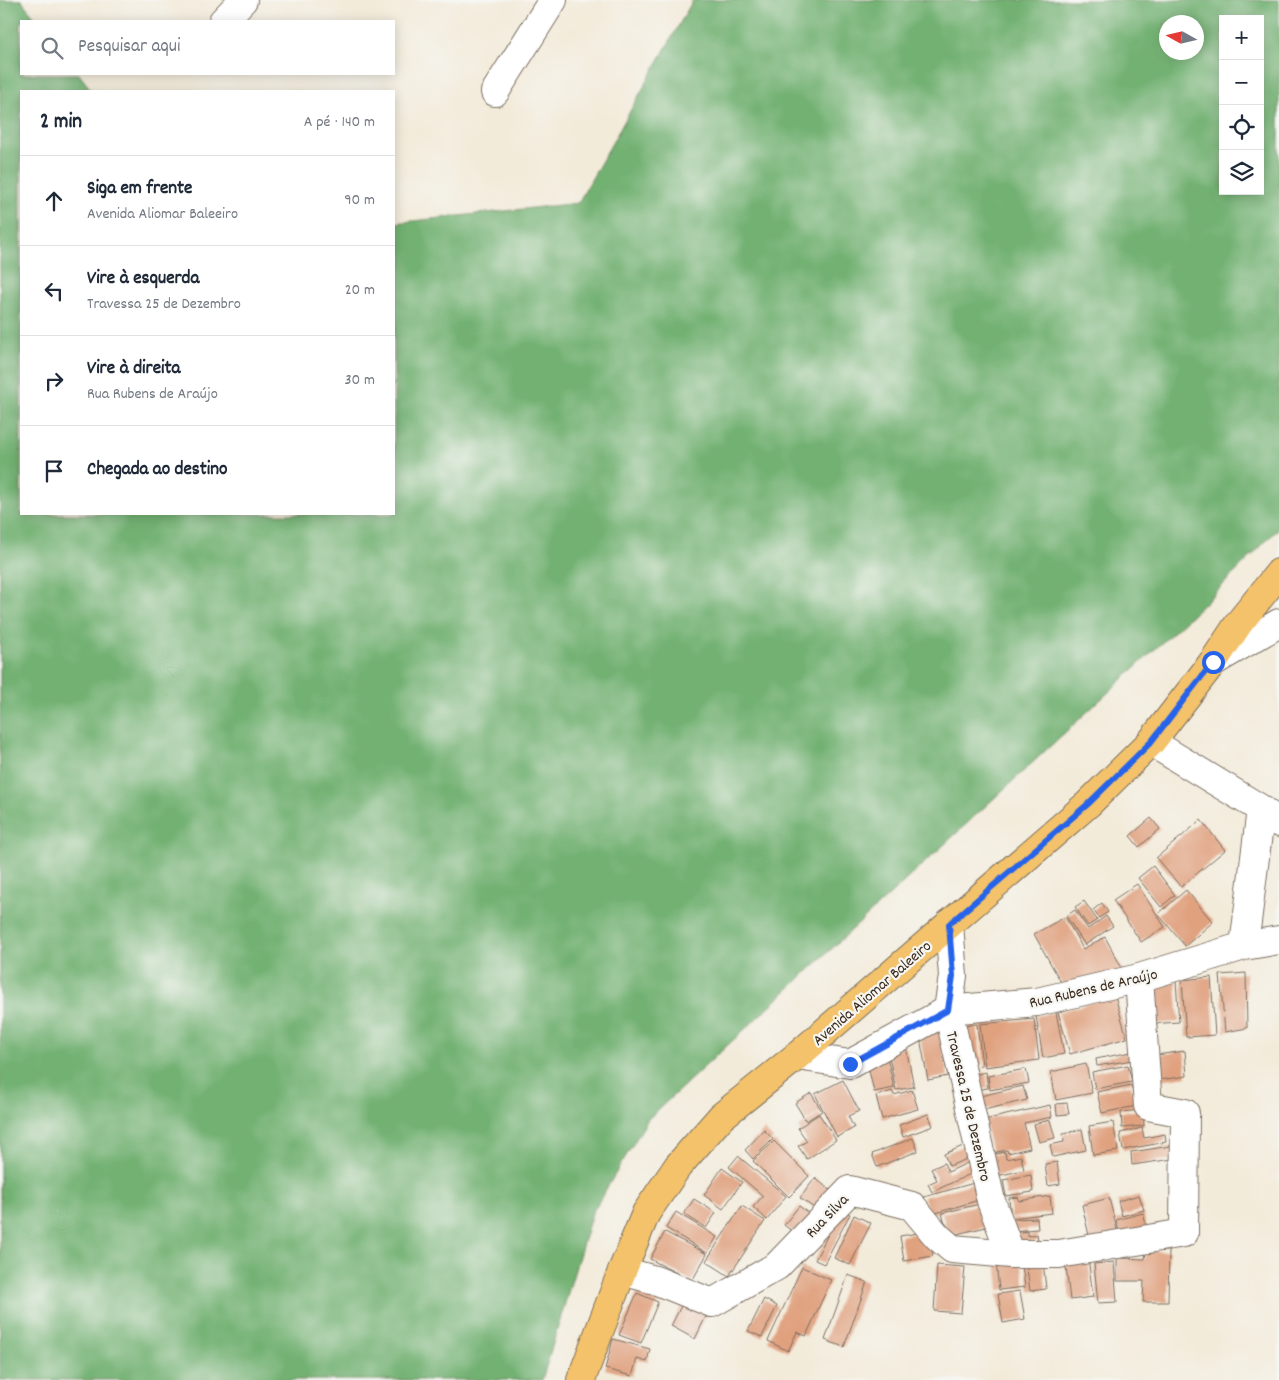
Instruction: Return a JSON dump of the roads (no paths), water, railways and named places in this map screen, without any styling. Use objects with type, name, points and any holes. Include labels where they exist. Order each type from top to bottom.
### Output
[{"type":"main road","name":"Avenida Aliomar Baleeiro","points":[[581,1380],[622,1270],[646,1213],[678,1166],[721,1117],[797,1056],[1088,804],[1151,742],[1213,662],[1239,623],[1279,573]]},
{"type":"street","points":[[224,20],[243,0]]},
{"type":"street","points":[[495,92],[553,0]]},
{"type":"street","points":[[1213,662],[1275,630]]},
{"type":"street","points":[[1151,742],[1270,816],[1244,946]]},
{"type":"street","name":"Travessa 25 de Dezembro","points":[[949,924],[953,976],[948,1010],[991,1201],[1011,1254]]},
{"type":"street","name":"Rua Rubens de Araújo","points":[[797,1056],[850,1064],[948,1010],[1037,1002],[1139,978],[1244,946],[1279,940]]},
{"type":"street","name":"Rua Silva","points":[[622,1270],[655,1280],[712,1303],[777,1266],[850,1190],[912,1206],[937,1236],[952,1249],[1011,1254],[1058,1254],[1184,1233],[1185,1113],[1148,1106],[1139,978]]}]
